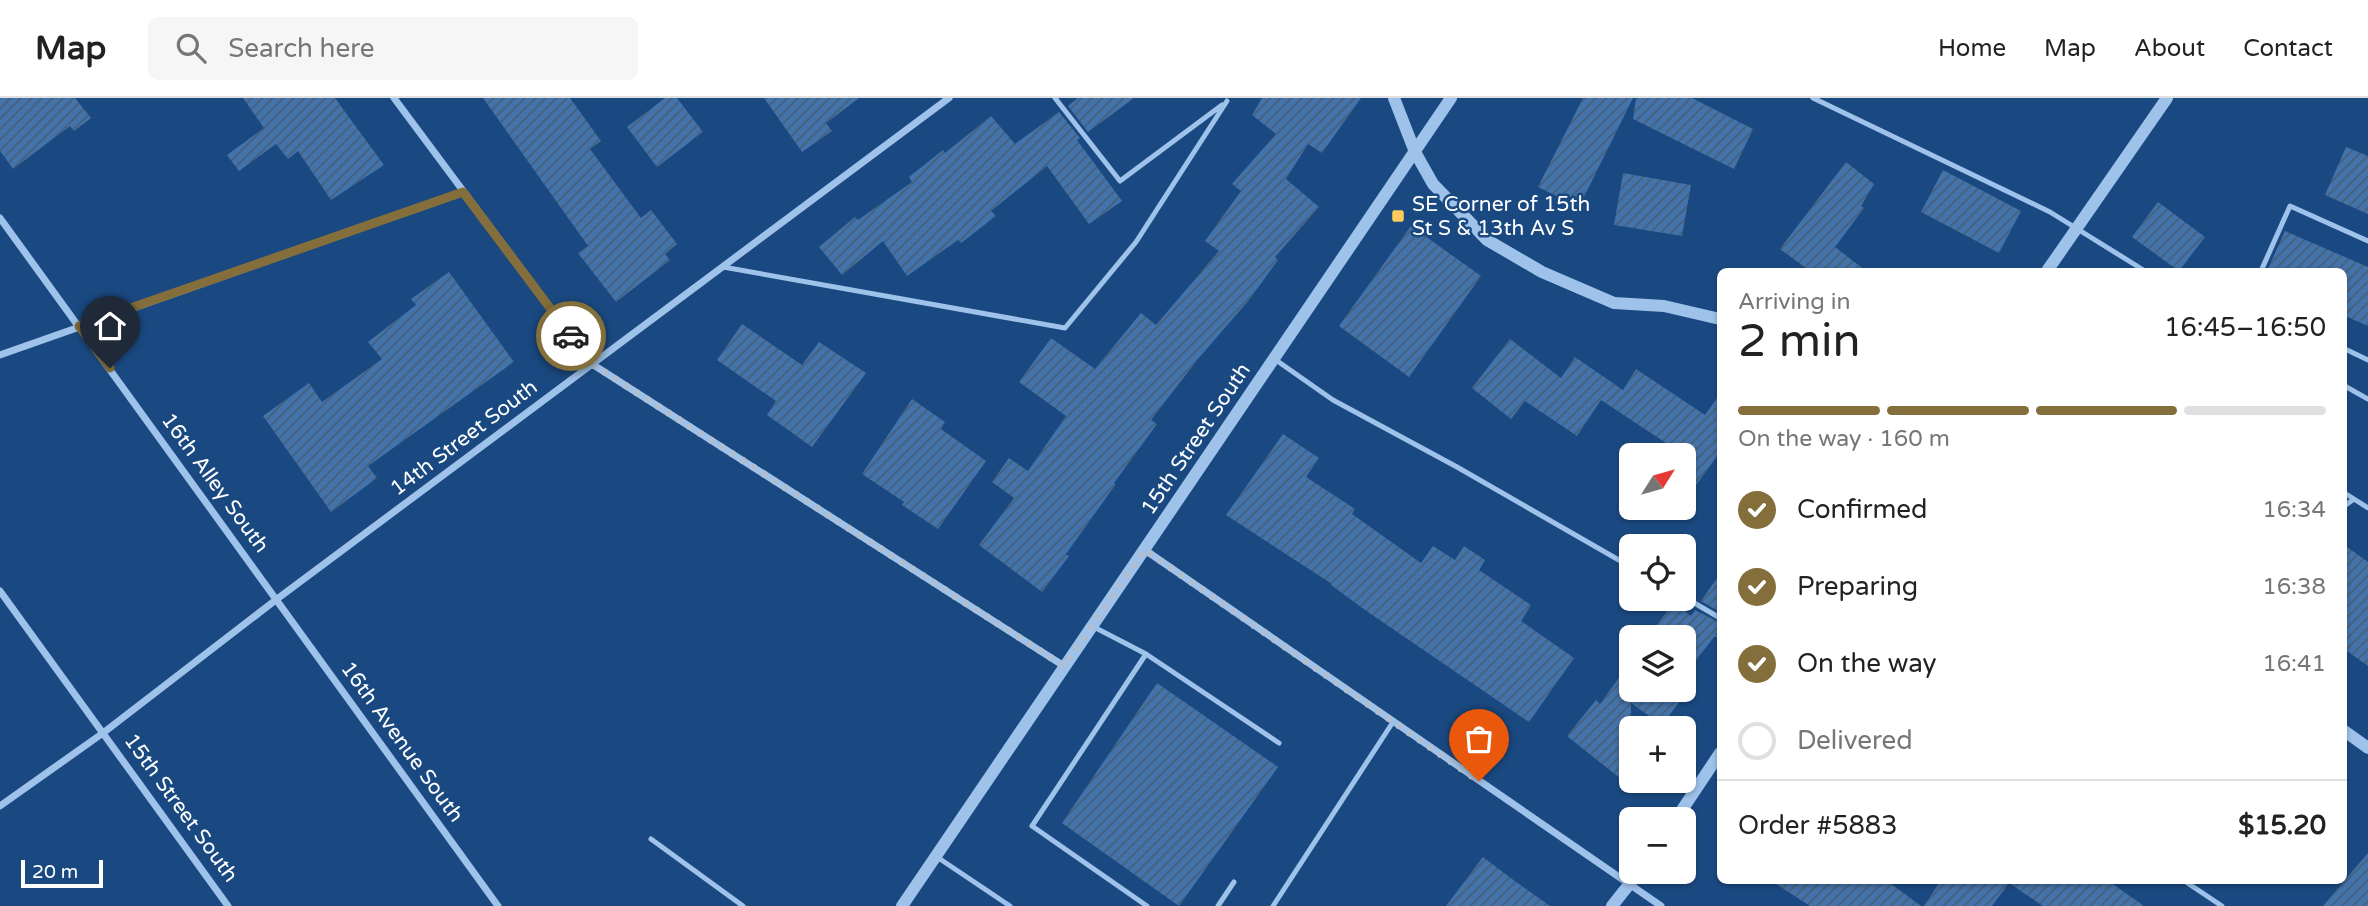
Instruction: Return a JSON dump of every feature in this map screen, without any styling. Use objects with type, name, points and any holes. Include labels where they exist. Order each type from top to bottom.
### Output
[{"type":"street","points":[[394,98],[592,364],[1064,666]]},
{"type":"street","name":"14th Street South","points":[[0,806],[103,733],[277,599],[949,98]]},
{"type":"street","points":[[1394,98],[1415,152],[1433,184],[1487,240],[1542,272],[1614,303],[1664,306],[1717,318]]},
{"type":"street","name":"15th Street South","points":[[902,906],[1451,98]]},
{"type":"street","points":[[2049,268],[2167,98]]},
{"type":"street","points":[[0,355],[463,192]]},
{"type":"street","name":"16th Alley South","points":[[0,218],[277,599]]},
{"type":"street","points":[[1145,550],[1619,877]]},
{"type":"street","points":[[0,591],[103,733]]},
{"type":"street","name":"16th Avenue South","points":[[277,599],[498,906]]},
{"type":"street","name":"15th Street South","points":[[103,733],[228,906]]},
{"type":"street","points":[[2347,733],[2368,748]]},
{"type":"street","points":[[1684,807],[1717,758]]},
{"type":"street","points":[[1612,906],[1629,884],[1661,906]]},
{"type":"lane","points":[[1055,98],[1120,181],[1228,99]]},
{"type":"lane","points":[[1813,98],[2050,212],[2140,268]]},
{"type":"lane","points":[[722,267],[1065,328],[1136,242],[1228,99]]},
{"type":"lane","points":[[2262,268],[2290,206],[2368,241]]},
{"type":"lane","points":[[2347,350],[2368,360]]},
{"type":"lane","points":[[1273,358],[1333,400],[1434,454],[1619,560]]},
{"type":"lane","points":[[2347,387],[2368,399]]},
{"type":"lane","points":[[2347,495],[2368,508]]},
{"type":"lane","points":[[2347,504],[2354,499]]},
{"type":"lane","points":[[1696,604],[1717,616]]},
{"type":"lane","points":[[1092,626],[1146,654],[1279,743]]},
{"type":"lane","points":[[1146,654],[1032,826],[1147,906]]},
{"type":"lane","points":[[1273,906],[1393,722]]},
{"type":"lane","points":[[651,839],[743,906]]},
{"type":"lane","points":[[936,856],[1010,906]]},
{"type":"lane","points":[[1218,906],[1234,882]]},
{"type":"lane","points":[[2189,884],[2221,906]]},
{"type":"building","points":[[0,98],[75,98],[91,118],[74,131],[70,126],[13,169],[0,151]]},
{"type":"building","points":[[243,98],[335,98],[384,165],[331,200],[298,151],[288,159],[276,144],[239,171],[227,155],[264,128]]},
{"type":"building","points":[[483,98],[570,98],[601,141],[590,149],[641,218],[651,210],[677,244],[665,254],[670,260],[616,302],[578,253],[588,246]]},
{"type":"building","points":[[665,98],[677,98],[703,132],[657,167],[627,127]]},
{"type":"building","points":[[764,98],[859,98],[826,123],[832,131],[802,152]]},
{"type":"building","points":[[1078,98],[1134,98],[1088,132],[1068,106]]},
{"type":"building","points":[[1262,98],[1361,98],[1322,153],[1308,144],[1286,179],[1319,207],[1275,257],[1278,260],[1249,300],[1198,359],[1151,420],[1157,424],[1114,483],[1116,484],[1066,554],[1069,556],[1042,592],[979,545],[1014,498],[992,482],[1009,458],[1028,471],[1066,416],[1019,382],[1051,338],[1095,369],[1141,313],[1156,325],[1219,251],[1205,241],[1241,191],[1232,184],[1276,134],[1252,115]]},
{"type":"building","points":[[1583,98],[1633,98],[1579,207],[1538,187]]},
{"type":"building","points":[[1636,98],[1692,98],[1753,129],[1734,169],[1633,119]]},
{"type":"building","points":[[1059,112],[1080,138],[1077,140],[1122,201],[1089,224],[1047,166],[991,211],[996,216],[961,243],[958,240],[907,276],[883,241],[842,275],[819,247],[855,217],[858,220],[912,182],[909,177],[943,150],[945,153],[991,116],[1015,144]]},
{"type":"building","points":[[2346,147],[2368,156],[2368,214],[2325,195]]},
{"type":"building","points":[[1846,162],[1874,184],[1861,206],[1864,208],[1835,247],[1862,268],[1806,268],[1780,249]]},
{"type":"building","points":[[1943,170],[2021,211],[1999,253],[1921,212]]},
{"type":"building","points":[[1623,173],[1691,185],[1682,236],[1614,225]]},
{"type":"building","points":[[2158,202],[2205,237],[2181,268],[2175,268],[2132,237]]},
{"type":"building","points":[[1411,226],[1481,276],[1409,377],[1339,326]]},
{"type":"building","points":[[2285,231],[2368,267],[2368,326],[2347,317],[2347,268],[2268,268]]},
{"type":"building","points":[[449,272],[514,362],[368,466],[377,478],[331,512],[263,416],[309,383],[322,402],[382,359],[368,342],[416,305],[411,299]]},
{"type":"building","points":[[742,324],[802,365],[819,342],[866,373],[812,447],[767,415],[776,401],[717,360]]},
{"type":"building","points":[[1510,339],[1561,378],[1575,357],[1623,390],[1636,369],[1705,415],[1717,398],[1717,456],[1696,485],[1696,443],[1666,443],[1601,400],[1577,436],[1525,401],[1511,419],[1472,388]]},
{"type":"building","points":[[912,399],[945,422],[941,429],[986,461],[938,529],[862,474]]},
{"type":"building","points":[[1283,434],[1319,458],[1306,477],[1355,509],[1352,514],[1421,563],[1433,546],[1455,560],[1464,546],[1485,560],[1479,570],[1531,605],[1521,621],[1574,658],[1529,722],[1365,610],[1332,584],[1226,515]]},
{"type":"building","points":[[2347,547],[2368,562],[2368,666],[2347,651]]},
{"type":"building","points":[[1717,578],[1717,610],[1701,601]]},
{"type":"building","points":[[1668,611],[1684,611],[1691,616],[1696,611],[1717,621],[1717,637],[1714,637],[1696,660],[1696,625],[1657,625]]},
{"type":"building","points":[[1619,678],[1619,702],[1679,702],[1669,716],[1649,716],[1631,703],[1631,716],[1619,716],[1619,777],[1567,736],[1596,700],[1600,704]]},
{"type":"building","points":[[1157,683],[1278,767],[1179,906],[1062,823]]},
{"type":"building","points":[[2368,853],[2368,906],[2323,906],[2342,884],[2347,884],[2347,878]]},
{"type":"building","points":[[1483,857],[1512,879],[1550,906],[1446,906]]},
{"type":"building","points":[[1776,884],[1891,884],[1921,906],[1810,906]]},
{"type":"building","points":[[1938,884],[2008,884],[1992,906],[1924,906]]},
{"type":"building","points":[[2010,884],[2113,884],[2144,906],[2043,906]]},
{"type":"way so far","points":[[571,336],[592,364],[1064,666],[1145,550],[1479,781]]},
{"type":"place","name":"SE Corner of 15th St S & 13th Av S","points":[[1398,216]]},
{"type":"route","points":[[110,368],[79,326],[463,192],[571,336]]}]
